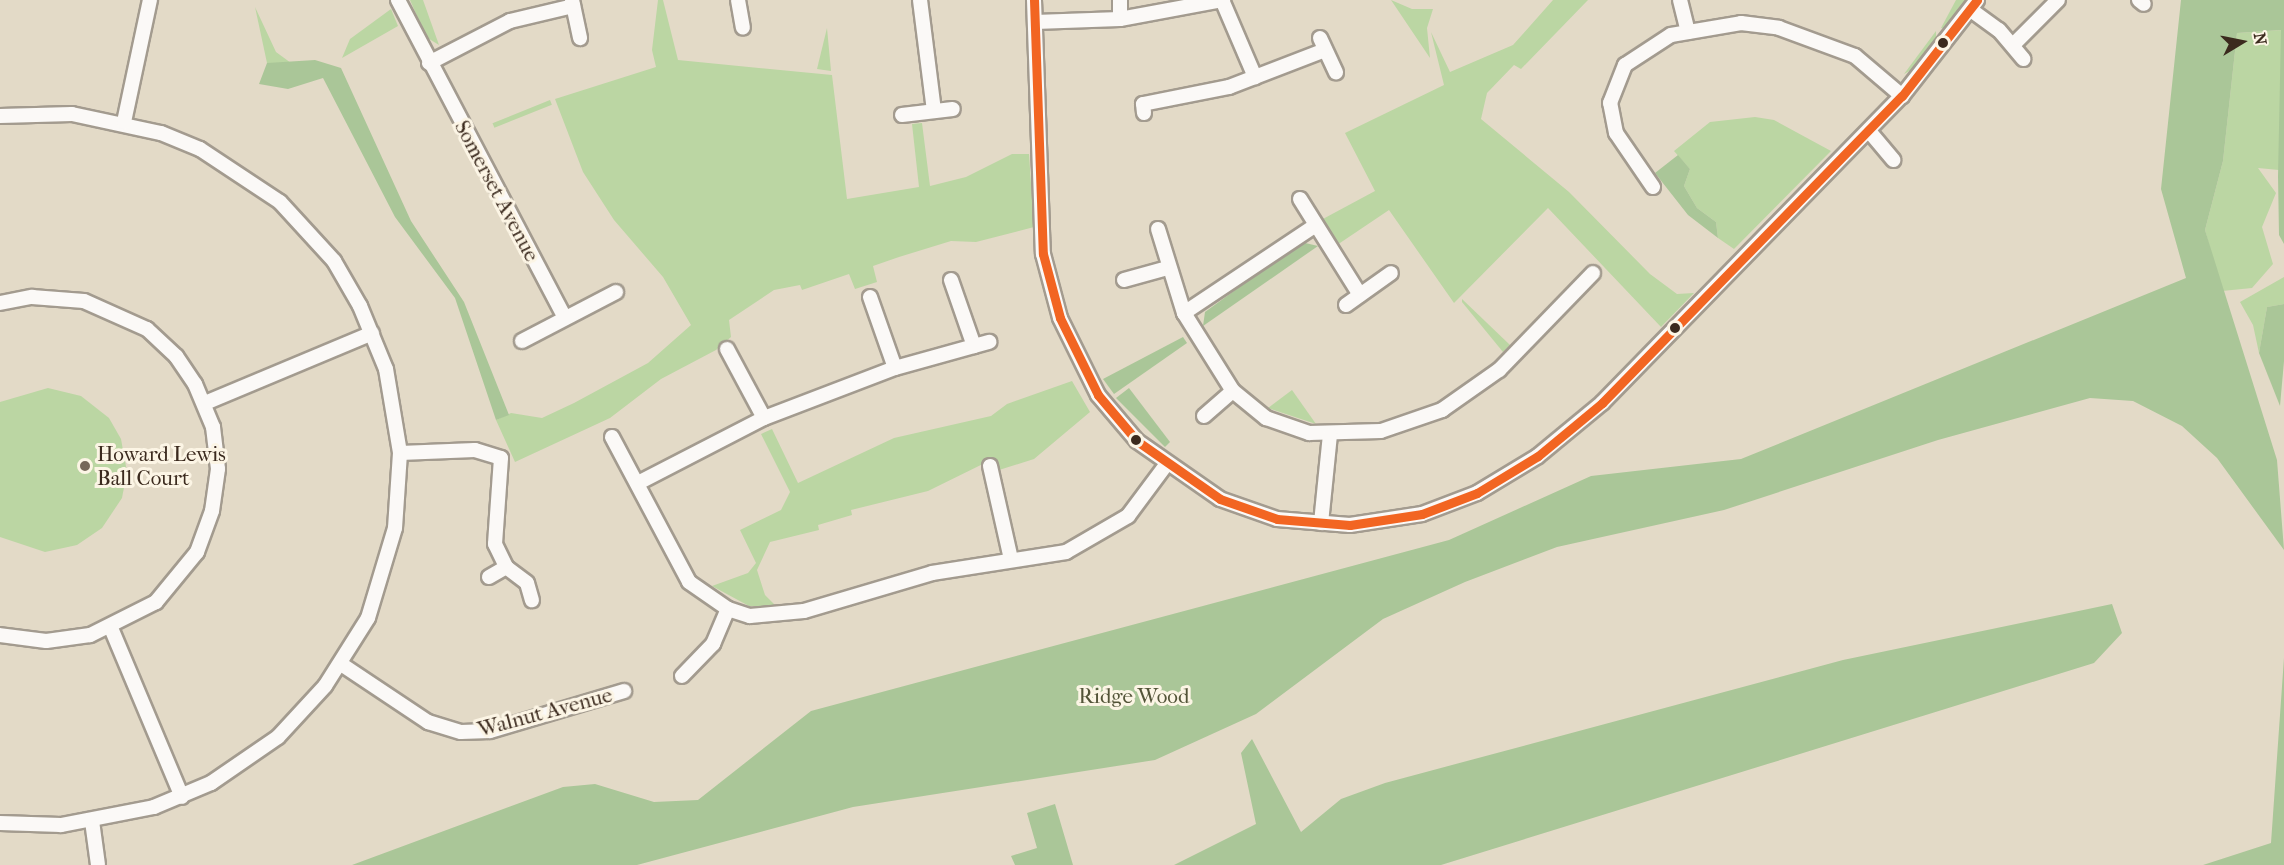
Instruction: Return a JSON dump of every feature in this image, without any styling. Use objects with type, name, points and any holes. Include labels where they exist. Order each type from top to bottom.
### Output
[{"type":"street","points":[[123,122],[150,0]]},
{"type":"street","name":"Somerset Avenue","points":[[398,0],[429,63],[565,318]]},
{"type":"street","points":[[738,0],[743,28]]},
{"type":"street","points":[[920,0],[934,111]]},
{"type":"street","points":[[1034,0],[1037,196],[1052,292],[1070,343],[1098,395],[1166,465],[1220,499],[1277,519],[1321,523],[1375,522],[1438,510],[1538,456],[1602,403],[1902,96],[1974,5],[2014,45],[2023,59]]},
{"type":"street","points":[[1120,0],[1120,19]]},
{"type":"street","points":[[1035,22],[1120,19],[1222,0],[1255,77]]},
{"type":"street","points":[[1680,0],[1688,32]]},
{"type":"street","points":[[2014,45],[2058,0]]},
{"type":"street","points":[[429,63],[510,21],[572,3],[580,38]]},
{"type":"street","points":[[1653,187],[1616,133],[1613,88],[1636,55],[1688,32],[1741,23],[1779,28],[1855,56],[1902,96]]},
{"type":"street","points":[[1144,113],[1143,104],[1255,77],[1322,44],[1336,72]]},
{"type":"street","points":[[902,115],[953,109]]},
{"type":"street","points":[[0,116],[72,114],[123,122],[200,149],[280,202],[334,261],[372,333],[394,400],[400,453],[388,560],[368,618],[341,664],[293,722],[260,752],[182,797],[93,821],[0,823]]},
{"type":"street","points":[[1869,130],[1893,160]]},
{"type":"street","points":[[1300,199],[1313,227],[1360,295]]},
{"type":"street","points":[[1184,313],[1313,227]]},
{"type":"street","points":[[1158,229],[1168,268],[1184,313],[1233,391],[1287,427],[1330,435],[1400,427],[1442,410],[1499,370],[1563,294],[1593,273]]},
{"type":"street","points":[[1124,280],[1168,268]]},
{"type":"street","points":[[1346,305],[1391,273]]},
{"type":"street","points":[[951,280],[974,346]]},
{"type":"street","points":[[522,342],[616,292]]},
{"type":"street","points":[[870,297],[895,368]]},
{"type":"street","points":[[0,303],[63,298],[118,312],[176,356],[205,403],[218,469],[205,534],[172,586],[111,628],[46,641],[0,635]]},
{"type":"street","points":[[205,403],[372,333]]},
{"type":"street","points":[[638,483],[764,418],[895,368],[989,342]]},
{"type":"street","points":[[727,349],[764,418]]},
{"type":"street","points":[[1204,416],[1233,391]]},
{"type":"street","points":[[1321,523],[1330,435]]},
{"type":"street","points":[[612,436],[689,582],[728,609],[777,616],[932,573],[1066,552],[1094,541],[1128,516],[1166,465]]},
{"type":"street","points":[[400,453],[476,450],[498,454],[504,469],[493,535],[506,567],[527,583],[532,600]]},
{"type":"street","points":[[990,466],[1000,480],[1011,560]]},
{"type":"street","points":[[489,577],[506,567]]},
{"type":"street","points":[[682,676],[713,644],[728,609]]},
{"type":"street","points":[[111,628],[182,797]]},
{"type":"street","name":"Walnut Avenue","points":[[341,664],[428,722],[461,732],[490,731],[624,691]]},
{"type":"street","points":[[93,821],[98,865]]},
{"type":"green space","points":[[410,0],[423,0],[439,45],[426,37]]},
{"type":"green space","points":[[658,0],[663,0],[678,60],[832,75],[847,199],[919,187],[912,124],[922,123],[930,186],[966,177],[1012,154],[1029,154],[1034,227],[976,242],[951,241],[873,266],[877,282],[855,289],[849,274],[802,290],[800,285],[774,290],[729,320],[731,337],[716,350],[661,379],[610,418],[515,462],[496,420],[511,413],[542,418],[574,403],[648,363],[691,325],[663,277],[614,220],[583,172],[555,99],[656,67],[652,50]]},
{"type":"green space","points":[[1391,0],[1412,9],[1433,9],[1427,28],[1430,58]]},
{"type":"green space","points":[[1553,0],[1588,0],[1521,69],[1514,65],[1487,93],[1481,119],[1569,192],[1650,274],[1677,294],[1694,293],[1661,327],[1548,208],[1454,303],[1389,210],[1337,245],[1321,220],[1375,191],[1345,133],[1444,85],[1431,32],[1450,72],[1513,45]]},
{"type":"green space","points":[[1956,0],[1968,0],[1947,29],[1941,28]]},
{"type":"green space","name":"Ridge Wood","points":[[2181,0],[2284,0],[2284,244],[2279,235],[2278,176],[2281,30],[2237,33],[2223,161],[2205,230],[2277,460],[2284,550],[2217,458],[2182,426],[2133,401],[2090,398],[1938,440],[1724,510],[1557,547],[1465,582],[1383,619],[1256,714],[1155,760],[853,807],[637,865],[352,865],[563,787],[595,784],[654,802],[698,800],[811,711],[1449,540],[1591,476],[1741,459],[2186,278],[2161,189]]},
{"type":"green space","points":[[255,7],[276,52],[291,63],[267,63]]},
{"type":"green space","points":[[391,9],[398,26],[342,58],[350,39]]},
{"type":"green space","points":[[827,28],[831,71],[817,69]]},
{"type":"green space","points":[[2282,30],[2279,170],[2258,168],[2276,193],[2262,227],[2273,264],[2252,288],[2222,291],[2205,230],[2223,161],[2237,33]]},
{"type":"green space","points":[[1936,31],[1936,43],[1917,67],[1904,74]]},
{"type":"green space","points":[[315,60],[341,68],[411,221],[464,302],[509,415],[496,420],[455,298],[395,217],[323,78],[288,89],[259,84],[267,63]]},
{"type":"green space","points":[[550,100],[552,105],[494,128],[493,123]]},
{"type":"green space","points":[[1755,117],[1774,120],[1831,151],[1734,249],[1718,238],[1716,222],[1697,208],[1684,186],[1690,169],[1674,151],[1710,122]]},
{"type":"green space","points":[[1678,155],[1690,169],[1684,186],[1697,208],[1716,222],[1718,238],[1688,215],[1655,173]]},
{"type":"green space","points":[[1301,242],[1318,246],[1203,326],[1205,312]]},
{"type":"green space","points":[[2284,277],[2284,304],[2267,307],[2259,353],[2253,325],[2240,302]]},
{"type":"green space","points":[[1462,299],[1510,345],[1503,352],[1462,302]]},
{"type":"green space","points":[[2284,304],[2284,361],[2280,406],[2259,353],[2267,307]]},
{"type":"green space","points":[[1183,337],[1187,343],[1114,394],[1103,379]]},
{"type":"green space","points":[[1072,381],[1090,412],[1034,459],[999,470],[993,459],[928,491],[851,510],[852,515],[818,525],[819,530],[770,542],[757,570],[765,595],[776,606],[749,606],[712,586],[748,573],[756,563],[740,530],[781,510],[790,492],[761,434],[772,429],[798,483],[894,438],[991,416],[1007,404]]},
{"type":"green space","points":[[48,388],[81,396],[109,418],[121,439],[127,472],[122,498],[102,528],[77,545],[45,552],[0,537],[0,402]]},
{"type":"green space","points":[[1129,388],[1170,442],[1165,447],[1116,398]]},
{"type":"green space","points":[[1292,390],[1316,424],[1268,408]]},
{"type":"green space","points":[[2112,604],[2122,633],[2094,663],[1441,865],[1174,865],[1256,824],[1241,753],[1252,739],[1301,832],[1341,799],[1385,783],[1843,660]]},
{"type":"green space","points":[[2284,658],[2284,865],[2203,865],[2271,843]]},
{"type":"green space","points":[[1055,804],[1073,865],[1015,865],[1011,856],[1037,848],[1027,813]]},
{"type":"transit line","points":[[1034,0],[1043,254],[1060,318],[1098,395],[1137,441],[1220,499],[1277,519],[1350,525],[1422,514],[1477,493],[1538,456],[1602,403],[1902,96],[1977,0]]},
{"type":"place","name":"Howard Lewis Ball Court","points":[[85,466]]}]
